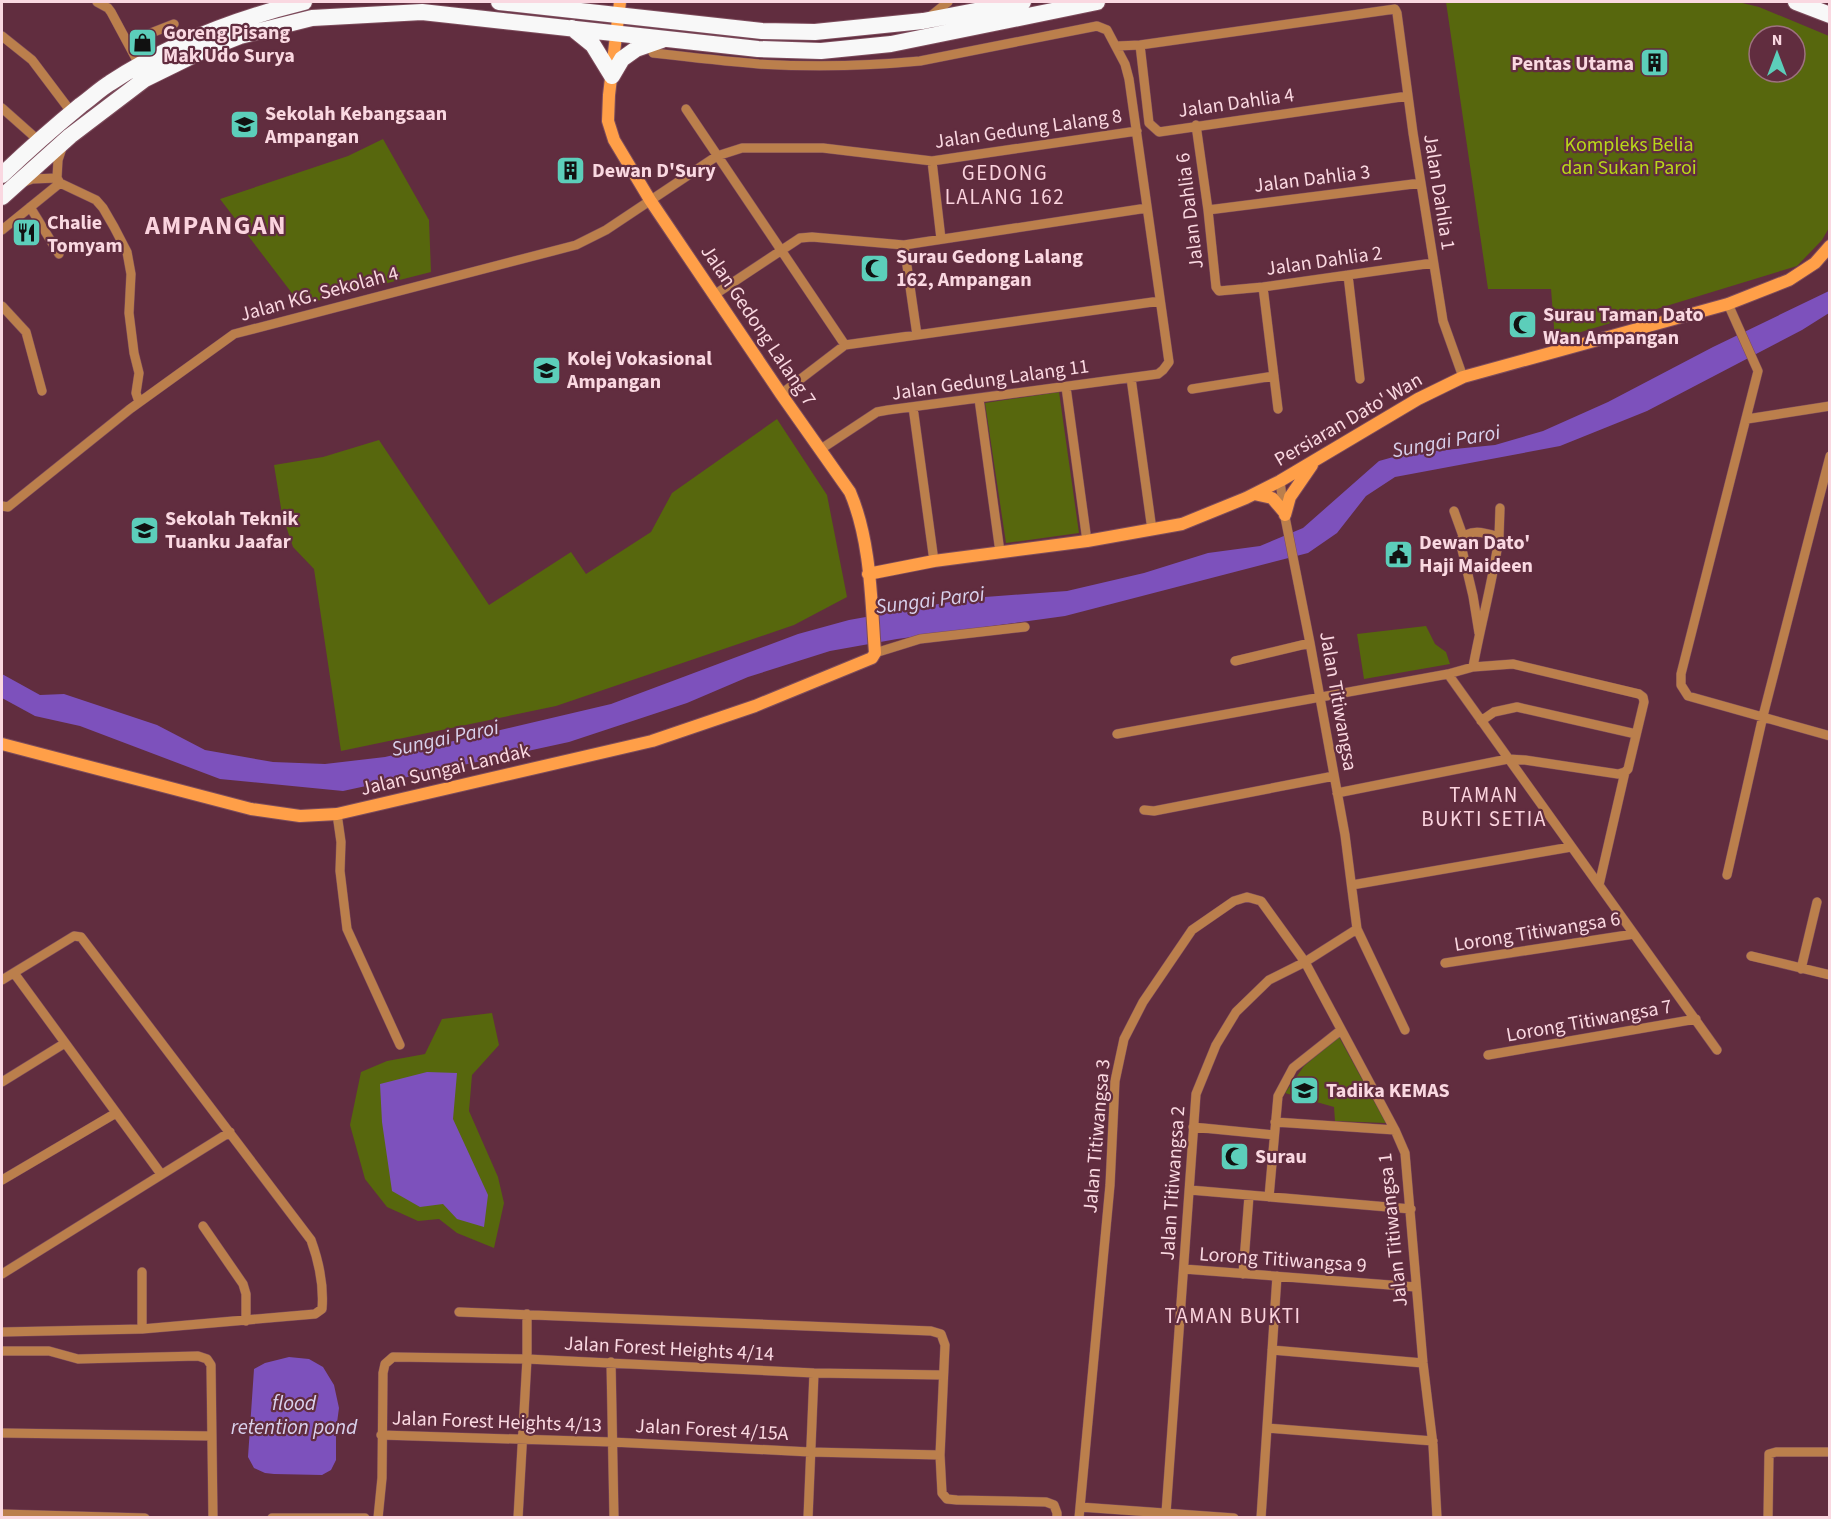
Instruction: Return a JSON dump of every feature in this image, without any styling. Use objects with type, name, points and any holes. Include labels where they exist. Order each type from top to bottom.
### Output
[{"type":"highway","points":[[4,181],[38,140],[109,83],[185,41],[233,22],[304,2]]},
{"type":"highway","points":[[499,2],[567,9],[620,8],[658,20],[762,31],[815,32],[922,21],[1016,2]]},
{"type":"highway","points":[[567,9],[593,2]]},
{"type":"highway","points":[[633,2],[639,10],[658,20]]},
{"type":"highway","points":[[4,181],[70,136],[145,79],[172,64],[240,36],[312,18],[422,12],[758,49],[821,51],[891,44],[1097,2]]},
{"type":"highway","points":[[1796,2],[1830,15]]},
{"type":"highway","points":[[571,28],[594,45],[612,76],[622,59],[636,49],[666,39]]},
{"type":"street","points":[[98,2],[111,12],[140,66]]},
{"type":"street","points":[[922,21],[948,2]]},
{"type":"street","name":"Jalan Gedong Lalang 7","points":[[620,8],[608,122],[614,140],[650,200],[850,492],[856,506],[868,574],[874,648]]},
{"type":"street","name":"Jalan Dahlia 1","points":[[1140,45],[1395,9],[1398,13],[1408,96],[1443,321],[1463,377]]},
{"type":"street","points":[[129,42],[174,24]]},
{"type":"street","points":[[653,53],[759,64],[893,64],[920,61],[1097,26],[1107,30],[1125,64],[1130,80],[1160,301],[845,345],[781,394]]},
{"type":"street","points":[[2,36],[32,60],[72,113]]},
{"type":"street","points":[[891,44],[893,64]]},
{"type":"street","points":[[1117,46],[1140,45]]},
{"type":"street","name":"Jalan Dahlia 4","points":[[1140,45],[1149,123],[1159,132],[1408,96]]},
{"type":"street","points":[[2,108],[38,140]]},
{"type":"street","points":[[686,109],[845,345]]},
{"type":"street","name":"Jalan Dahlia 6","points":[[1196,125],[1216,287],[1219,291]]},
{"type":"street","name":"Jalan Gedung Lalang 8","points":[[650,200],[717,156],[742,148],[824,148],[932,161],[1137,131]]},
{"type":"street","points":[[2,230],[59,181],[61,150],[70,136]]},
{"type":"street","points":[[932,161],[940,239]]},
{"type":"street","points":[[4,181],[32,179],[59,181],[96,200],[109,218],[127,252],[131,274],[129,313],[139,373],[136,393],[139,402]]},
{"type":"street","name":"Jalan Dahlia 3","points":[[1208,210],[1421,183]]},
{"type":"street","name":"Jalan KG. Sekolah 4","points":[[2,506],[8,507],[139,402],[234,334],[576,245],[606,230],[650,200]]},
{"type":"street","points":[[30,207],[59,254]]},
{"type":"street","points":[[714,295],[800,238],[812,237],[904,245],[1147,208]]},
{"type":"street","points":[[904,245],[917,335]]},
{"type":"street","name":"Persiaran Dato' Wan","points":[[868,574],[934,561],[1086,541],[1182,524],[1280,481],[1418,399],[1463,377],[1728,304],[1789,280],[1815,263],[1830,246]]},
{"type":"street","name":"Jalan Dahlia 2","points":[[1219,291],[1433,263]]},
{"type":"street","points":[[1348,275],[1360,379]]},
{"type":"street","points":[[1263,287],[1278,409]]},
{"type":"street","name":"Jalan Gedung Lalang 11","points":[[821,449],[878,412],[1158,374],[1169,362],[1160,301]]},
{"type":"street","points":[[1728,304],[1758,371],[1681,674],[1681,685],[1688,696],[1830,736]]},
{"type":"street","points":[[2,306],[26,332],[42,392]]},
{"type":"street","points":[[1192,389],[1274,376]]},
{"type":"street","points":[[1131,378],[1152,530]]},
{"type":"street","points":[[1066,387],[1086,541]]},
{"type":"street","points":[[979,399],[1000,552]]},
{"type":"street","points":[[1747,419],[1830,406]]},
{"type":"street","points":[[913,407],[934,561]]},
{"type":"street","points":[[1727,875],[1763,716],[1830,456]]},
{"type":"street","points":[[1285,514],[1290,497],[1315,461]]},
{"type":"street","name":"Jalan Titiwangsa","points":[[1280,481],[1337,793],[1357,928],[1405,1030]]},
{"type":"street","points":[[1254,494],[1272,498],[1285,514]]},
{"type":"street","points":[[1473,667],[1494,574],[1500,508]]},
{"type":"street","points":[[1454,511],[1463,536]]},
{"type":"street","points":[[1479,633],[1460,543],[1463,536],[1472,532],[1482,532],[1499,537]]},
{"type":"street","points":[[874,648],[920,639],[1026,627]]},
{"type":"street","points":[[1235,661],[1310,643]]},
{"type":"street","name":"Jalan Sungai Landak","points":[[2,744],[251,809],[300,816],[337,814],[652,741],[803,687],[872,658],[874,648]]},
{"type":"street","points":[[1117,734],[1448,674],[1473,667],[1513,664],[1639,694],[1643,697],[1644,702],[1599,885]]},
{"type":"street","points":[[1448,674],[1717,1050]]},
{"type":"street","points":[[1481,722],[1494,712],[1517,707],[1636,734]]},
{"type":"street","points":[[1337,793],[1508,759],[1618,774],[1625,772]]},
{"type":"street","points":[[1144,810],[1154,811],[1334,776]]},
{"type":"street","points":[[337,814],[341,842],[340,871],[348,929],[400,1045]]},
{"type":"street","points":[[1352,885],[1571,847]]},
{"type":"street","name":"Jalan Titiwangsa 3","points":[[1079,1518],[1110,1185],[1115,1081],[1124,1039],[1143,1002],[1192,930],[1234,901],[1247,897],[1261,901],[1305,962]]},
{"type":"street","points":[[1801,969],[1817,902]]},
{"type":"street","name":"Jalan Titiwangsa 2","points":[[1166,1513],[1196,1094],[1216,1045],[1236,1012],[1269,980],[1305,962],[1357,928]]},
{"type":"street","name":"Lorong Titiwangsa 6","points":[[1445,963],[1634,934]]},
{"type":"street","points":[[2,980],[74,936],[81,937],[311,1240],[318,1258],[323,1298],[322,1309],[315,1314],[142,1329],[2,1332]]},
{"type":"street","points":[[1751,956],[1830,975]]},
{"type":"street","name":"Jalan Titiwangsa 1","points":[[1305,962],[1395,1130],[1405,1153],[1416,1287],[1433,1441],[1437,1518]]},
{"type":"street","points":[[14,973],[161,1174]]},
{"type":"street","name":"Lorong Titiwangsa 7","points":[[1488,1055],[1696,1019]]},
{"type":"street","points":[[1269,1197],[1278,1096],[1293,1068],[1341,1029]]},
{"type":"street","points":[[2,1082],[65,1043]]},
{"type":"street","points":[[2,1180],[116,1113]]},
{"type":"street","points":[[1275,1122],[1395,1130]]},
{"type":"street","points":[[1192,1127],[1274,1135]]},
{"type":"street","points":[[2,1274],[230,1132]]},
{"type":"street","points":[[1190,1190],[1411,1209]]},
{"type":"street","points":[[1243,1274],[1249,1196]]},
{"type":"street","points":[[203,1226],[243,1284],[246,1294],[246,1321]]},
{"type":"street","name":"Lorong Titiwangsa 9","points":[[1184,1269],[1416,1287]]},
{"type":"street","points":[[142,1272],[142,1329]]},
{"type":"street","points":[[1261,1518],[1277,1276]]},
{"type":"street","points":[[459,1312],[931,1331],[940,1334],[945,1345],[940,1455],[942,1493],[947,1499],[1046,1502],[1053,1505],[1057,1518]]},
{"type":"street","points":[[518,1518],[527,1359],[527,1314]]},
{"type":"street","points":[[1272,1350],[1424,1363]]},
{"type":"street","points":[[2,1351],[49,1351],[78,1359],[198,1356],[207,1359],[211,1365],[213,1518]]},
{"type":"street","name":"Jalan Forest Heights 4/14","points":[[381,1436],[383,1374],[385,1364],[393,1357],[527,1359],[814,1373],[943,1375]]},
{"type":"street","points":[[611,1362],[614,1517]]},
{"type":"street","points":[[808,1518],[814,1373]]},
{"type":"street","points":[[1267,1428],[1433,1441]]},
{"type":"street","points":[[2,1433],[212,1436]]},
{"type":"street","points":[[378,1518],[381,1436]]},
{"type":"street","name":"Jalan Forest Heights 4/13","points":[[381,1436],[612,1443]]},
{"type":"street","name":"Jalan Forest 4/15A","points":[[612,1443],[940,1455]]},
{"type":"street","points":[[1768,1518],[1769,1454],[1830,1452]]},
{"type":"street","points":[[1080,1506],[1234,1518]]},
{"type":"street","points":[[2,1514],[145,1518]]},
{"type":"street","points":[[272,1518],[365,1518]]},
{"type":"green space","name":"Kompleks Belia dan Sukan Paroi","points":[[1446,2],[1738,2],[1759,7],[1800,24],[1747,24],[1747,84],[1807,84],[1807,27],[1829,36],[1830,226],[1822,240],[1797,266],[1555,340],[1551,289],[1488,289]]},
{"type":"green space","points":[[383,139],[429,220],[431,272],[301,305],[220,199],[348,156]]},
{"type":"green space","points":[[1059,392],[1079,533],[1006,543],[985,403]]},
{"type":"green space","points":[[777,419],[827,495],[847,597],[794,625],[556,706],[341,751],[314,569],[293,547],[282,514],[274,465],[323,457],[379,440],[489,605],[571,552],[586,574],[651,532],[672,493]]},
{"type":"green space","points":[[1426,626],[1435,644],[1446,652],[1450,664],[1364,679],[1357,634]]},
{"type":"green space","points":[[492,1013],[499,1045],[472,1075],[469,1111],[498,1177],[504,1203],[494,1248],[457,1233],[439,1219],[418,1221],[387,1207],[365,1179],[350,1125],[361,1072],[387,1061],[425,1054],[442,1019]]},
{"type":"green space","points":[[1339,1037],[1386,1123],[1335,1121],[1334,1107],[1285,1093],[1304,1066]]},
{"type":"water","points":[[1829,291],[1829,313],[1802,330],[1647,411],[1560,446],[1395,477],[1366,496],[1337,533],[1308,553],[1065,616],[897,639],[830,651],[748,677],[687,703],[569,742],[343,791],[220,779],[80,726],[35,716],[2,698],[2,674],[40,695],[64,694],[157,725],[205,750],[273,762],[325,764],[385,757],[611,704],[798,634],[849,620],[972,598],[1067,591],[1144,573],[1208,553],[1260,546],[1303,528],[1379,461],[1404,454],[1495,445],[1543,431],[1608,402],[1713,347]]},
{"type":"water","points":[[427,1072],[457,1073],[453,1119],[488,1195],[484,1227],[457,1219],[443,1204],[420,1207],[392,1191],[382,1122],[380,1084]]},
{"type":"water","name":"flood retention pond","points":[[289,1357],[309,1359],[323,1367],[334,1385],[339,1408],[336,1460],[331,1470],[322,1475],[265,1473],[254,1468],[248,1457],[254,1369],[265,1363]]},
{"type":"place","name":"Goreng Pisang Mak Udo Surya","points":[[142,43]]},
{"type":"place","name":"Pentas Utama","points":[[1655,63]]},
{"type":"place","name":"Sekolah Kebangsaan Ampangan","points":[[244,125]]},
{"type":"place","name":"Dewan D'Sury","points":[[571,170]]},
{"type":"place","name":"Chalie Tomyam","points":[[26,233]]},
{"type":"place","name":"Surau Gedong Lalang 162, Ampangan","points":[[875,268]]},
{"type":"place","name":"Surau Taman Dato Wan Ampangan","points":[[1522,325]]},
{"type":"place","name":"Kolej Vokasional Ampangan","points":[[546,370]]},
{"type":"place","name":"Sekolah Teknik Tuanku Jaafar","points":[[144,530]]},
{"type":"place","name":"Dewan Dato' Haji Maideen","points":[[1398,554]]},
{"type":"place","name":"Tadika KEMAS","points":[[1305,1090]]},
{"type":"place","name":"Surau","points":[[1234,1156]]},
{"type":"district","name":"GEDONG LALANG 162","points":[[1005,185]]},
{"type":"district","name":"AMPANGAN","points":[[216,225]]},
{"type":"district","name":"TAMAN BUKTI SETIA","points":[[1484,807]]},
{"type":"district","name":"TAMAN BUKTI","points":[[1233,1316]]},
{"type":"water label","name":"Sungai Paroi","points":[[1446,441]]},
{"type":"water label","name":"Sungai Paroi","points":[[930,600]]},
{"type":"water label","name":"Sungai Paroi","points":[[445,738]]}]
